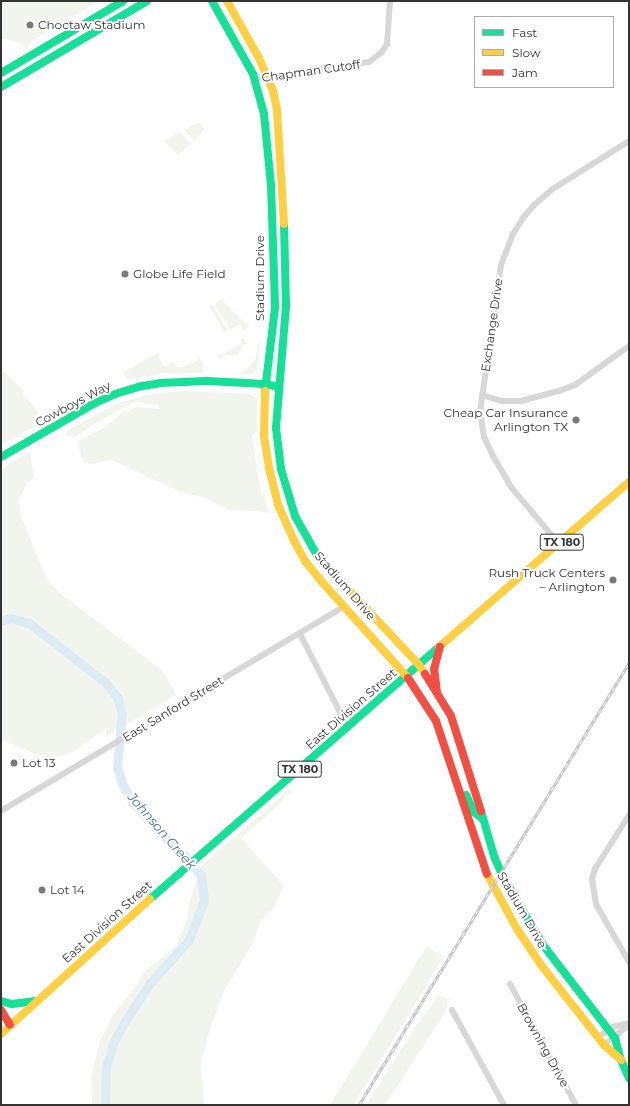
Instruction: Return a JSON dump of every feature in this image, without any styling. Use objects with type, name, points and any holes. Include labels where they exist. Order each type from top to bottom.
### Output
[{"type":"main road","points":[[123,1],[1,73],[4,85],[147,1]]},
{"type":"main road","name":"Stadium Drive","points":[[212,1],[247,61],[255,79],[264,114],[271,185],[275,308],[265,384],[265,443],[278,506],[305,561],[322,582],[408,676],[424,700],[436,722],[486,872],[526,942],[541,965],[604,1046],[621,1060]]},
{"type":"main road","name":"Stadium Drive","points":[[227,1],[244,28],[267,77],[277,110],[286,257],[286,299],[276,428],[277,447],[281,469],[295,516],[313,551],[329,570],[419,665],[437,692],[451,716],[503,877],[543,945],[615,1038],[621,1060],[629,1078]]},
{"type":"main road","points":[[271,185],[282,184]]},
{"type":"main road","name":"Cowboys Way","points":[[1,457],[95,403],[115,394],[142,386],[160,383],[206,381],[265,384],[279,387]]},
{"type":"main road","name":"East Division Street","points":[[1,1034],[37,1000],[216,841],[408,676],[440,646],[629,482]]},
{"type":"main road","points":[[284,520],[295,516]]},
{"type":"main road","points":[[437,692],[434,669],[440,646]]},
{"type":"main road","points":[[455,776],[474,812],[484,819]]},
{"type":"main road","points":[[526,942],[532,941],[537,945],[549,960],[567,977]]},
{"type":"main road","points":[[1,1001],[19,1004],[37,1000]]},
{"type":"main road","points":[[1,1010],[10,1025]]},
{"type":"street","name":"Chapman Cutoff","points":[[255,79],[359,64],[375,58],[387,44],[390,1]]},
{"type":"street","name":"Exchange Drive","points":[[559,544],[511,488],[484,437],[480,412],[501,265],[513,234],[528,211],[551,190],[629,141]]},
{"type":"street","points":[[482,395],[502,401],[521,401],[559,392],[575,385],[629,346]]},
{"type":"street","name":"East Sanford Street","points":[[1,811],[345,606]]},
{"type":"street","points":[[300,634],[348,728]]},
{"type":"street","points":[[629,815],[595,869],[592,879],[596,904],[629,962]]},
{"type":"street","name":"Browning Drive","points":[[510,984],[576,1105]]},
{"type":"street","points":[[452,1010],[504,1105]]},
{"type":"street","points":[[598,1037],[609,1029],[629,1024]]},
{"type":"street","points":[[604,1046],[615,1038],[629,1024]]},
{"type":"shaded area","name":"Choctaw Stadium","points":[[1,1],[99,1],[65,21],[66,23],[61,26],[60,24],[30,42],[31,44],[25,48],[21,43],[5,39],[1,42]]},
{"type":"shaded area","points":[[199,122],[205,129],[194,140],[184,130]]},
{"type":"shaded area","points":[[180,132],[190,144],[178,155],[164,141]]},
{"type":"shaded area","points":[[221,299],[249,327],[244,331],[240,324],[230,330],[215,304]]},
{"type":"shaded area","points":[[213,305],[228,331],[225,333],[210,307]]},
{"type":"shaded area","points":[[261,335],[257,370],[251,374],[237,374],[248,368],[255,360]]},
{"type":"shaded area","points":[[244,338],[247,344],[243,344],[238,355],[224,355],[222,359],[217,356],[217,353],[219,356],[242,343],[240,339]]},
{"type":"shaded area","points":[[157,353],[164,367],[173,362],[178,367],[183,367],[200,359],[203,363],[203,373],[163,373],[127,380],[123,373]]},
{"type":"shaded area","points":[[1,369],[24,391],[23,394],[39,413],[33,417],[35,420],[39,418],[41,423],[1,445]]},
{"type":"shaded area","points":[[181,391],[250,394],[257,398],[257,432],[252,435],[261,496],[264,495],[269,513],[246,510],[229,510],[205,498],[181,492],[112,460],[90,464],[83,461],[77,441],[102,429],[122,413],[137,407],[161,409],[157,405],[134,402],[94,424],[73,439],[71,435],[68,437],[66,434],[67,431],[75,426],[118,403],[152,394]]},
{"type":"shaded area","points":[[30,452],[34,478],[27,483],[19,499],[21,517],[47,579],[58,592],[163,671],[176,695],[106,737],[106,729],[72,752],[62,756],[50,757],[35,754],[1,739],[1,469]]},
{"type":"shaded area","points":[[289,789],[293,792],[286,795],[280,804],[241,838],[284,886],[275,906],[261,920],[253,943],[223,993],[210,1029],[201,1063],[204,1105],[92,1105],[91,1077],[100,1041],[112,1016],[134,989],[144,972],[176,946],[187,920],[189,904],[201,866]]},
{"type":"shaded area","points":[[426,947],[444,956],[364,1088],[353,1105],[330,1105]]},
{"type":"shaded area","points":[[439,995],[449,999],[446,1011],[385,1105],[366,1105],[417,1025]]},
{"type":"waterway","name":"Johnson Creek","points":[[1,621],[10,618],[29,623],[106,683],[117,697],[122,713],[117,767],[123,785],[133,803],[178,851],[184,855],[201,875],[204,901],[189,940],[150,983],[125,1021],[113,1044],[106,1067],[105,1105]]},
{"type":"railway","points":[[359,1105],[629,663]]},
{"type":"traffic: fast","points":[[1,73],[123,1]]},
{"type":"traffic: fast","points":[[1,87],[147,1]]},
{"type":"traffic: fast","points":[[212,1],[253,74],[264,114],[271,185],[275,308],[265,391]]},
{"type":"traffic: fast","points":[[284,224],[286,306],[276,428],[281,469],[295,516],[318,557]]},
{"type":"traffic: fast","points":[[1,457],[95,403],[115,394],[142,386],[160,383],[206,381],[265,384],[279,387]]},
{"type":"traffic: fast","points":[[150,899],[439,647]]},
{"type":"traffic: fast","points":[[466,795],[474,812],[483,819]]},
{"type":"traffic: fast","points":[[481,811],[494,856],[503,877],[543,945],[615,1038],[621,1060],[629,1078]]},
{"type":"traffic: fast","points":[[1,1001],[12,1004],[36,1001]]},
{"type":"traffic: slow","points":[[227,1],[259,58],[273,91],[277,110],[284,224]]},
{"type":"traffic: slow","points":[[265,391],[264,436],[270,472],[279,507],[293,539],[305,561],[322,582],[408,678]]},
{"type":"traffic: slow","points":[[439,647],[629,482]]},
{"type":"traffic: slow","points":[[318,557],[419,665],[425,674]]},
{"type":"traffic: slow","points":[[487,874],[517,929],[541,965],[604,1045],[621,1060]]},
{"type":"traffic: slow","points":[[1,1034],[150,899]]},
{"type":"traffic: jam","points":[[437,692],[434,669],[440,647]]},
{"type":"traffic: jam","points":[[425,674],[451,716],[481,811]]},
{"type":"traffic: jam","points":[[408,678],[436,721],[487,874]]},
{"type":"traffic: jam","points":[[1,1010],[10,1025]]},
{"type":"place","name":"Choctaw Stadium","points":[[30,25]]},
{"type":"place","name":"Globe Life Field","points":[[125,274]]},
{"type":"place","name":"Cheap Car Insurance Arlington TX","points":[[576,420]]},
{"type":"place","name":"Rush Truck Centers – Arlington","points":[[613,580]]},
{"type":"place","name":"Lot 13","points":[[14,763]]},
{"type":"place","name":"Lot 14","points":[[42,890]]}]
